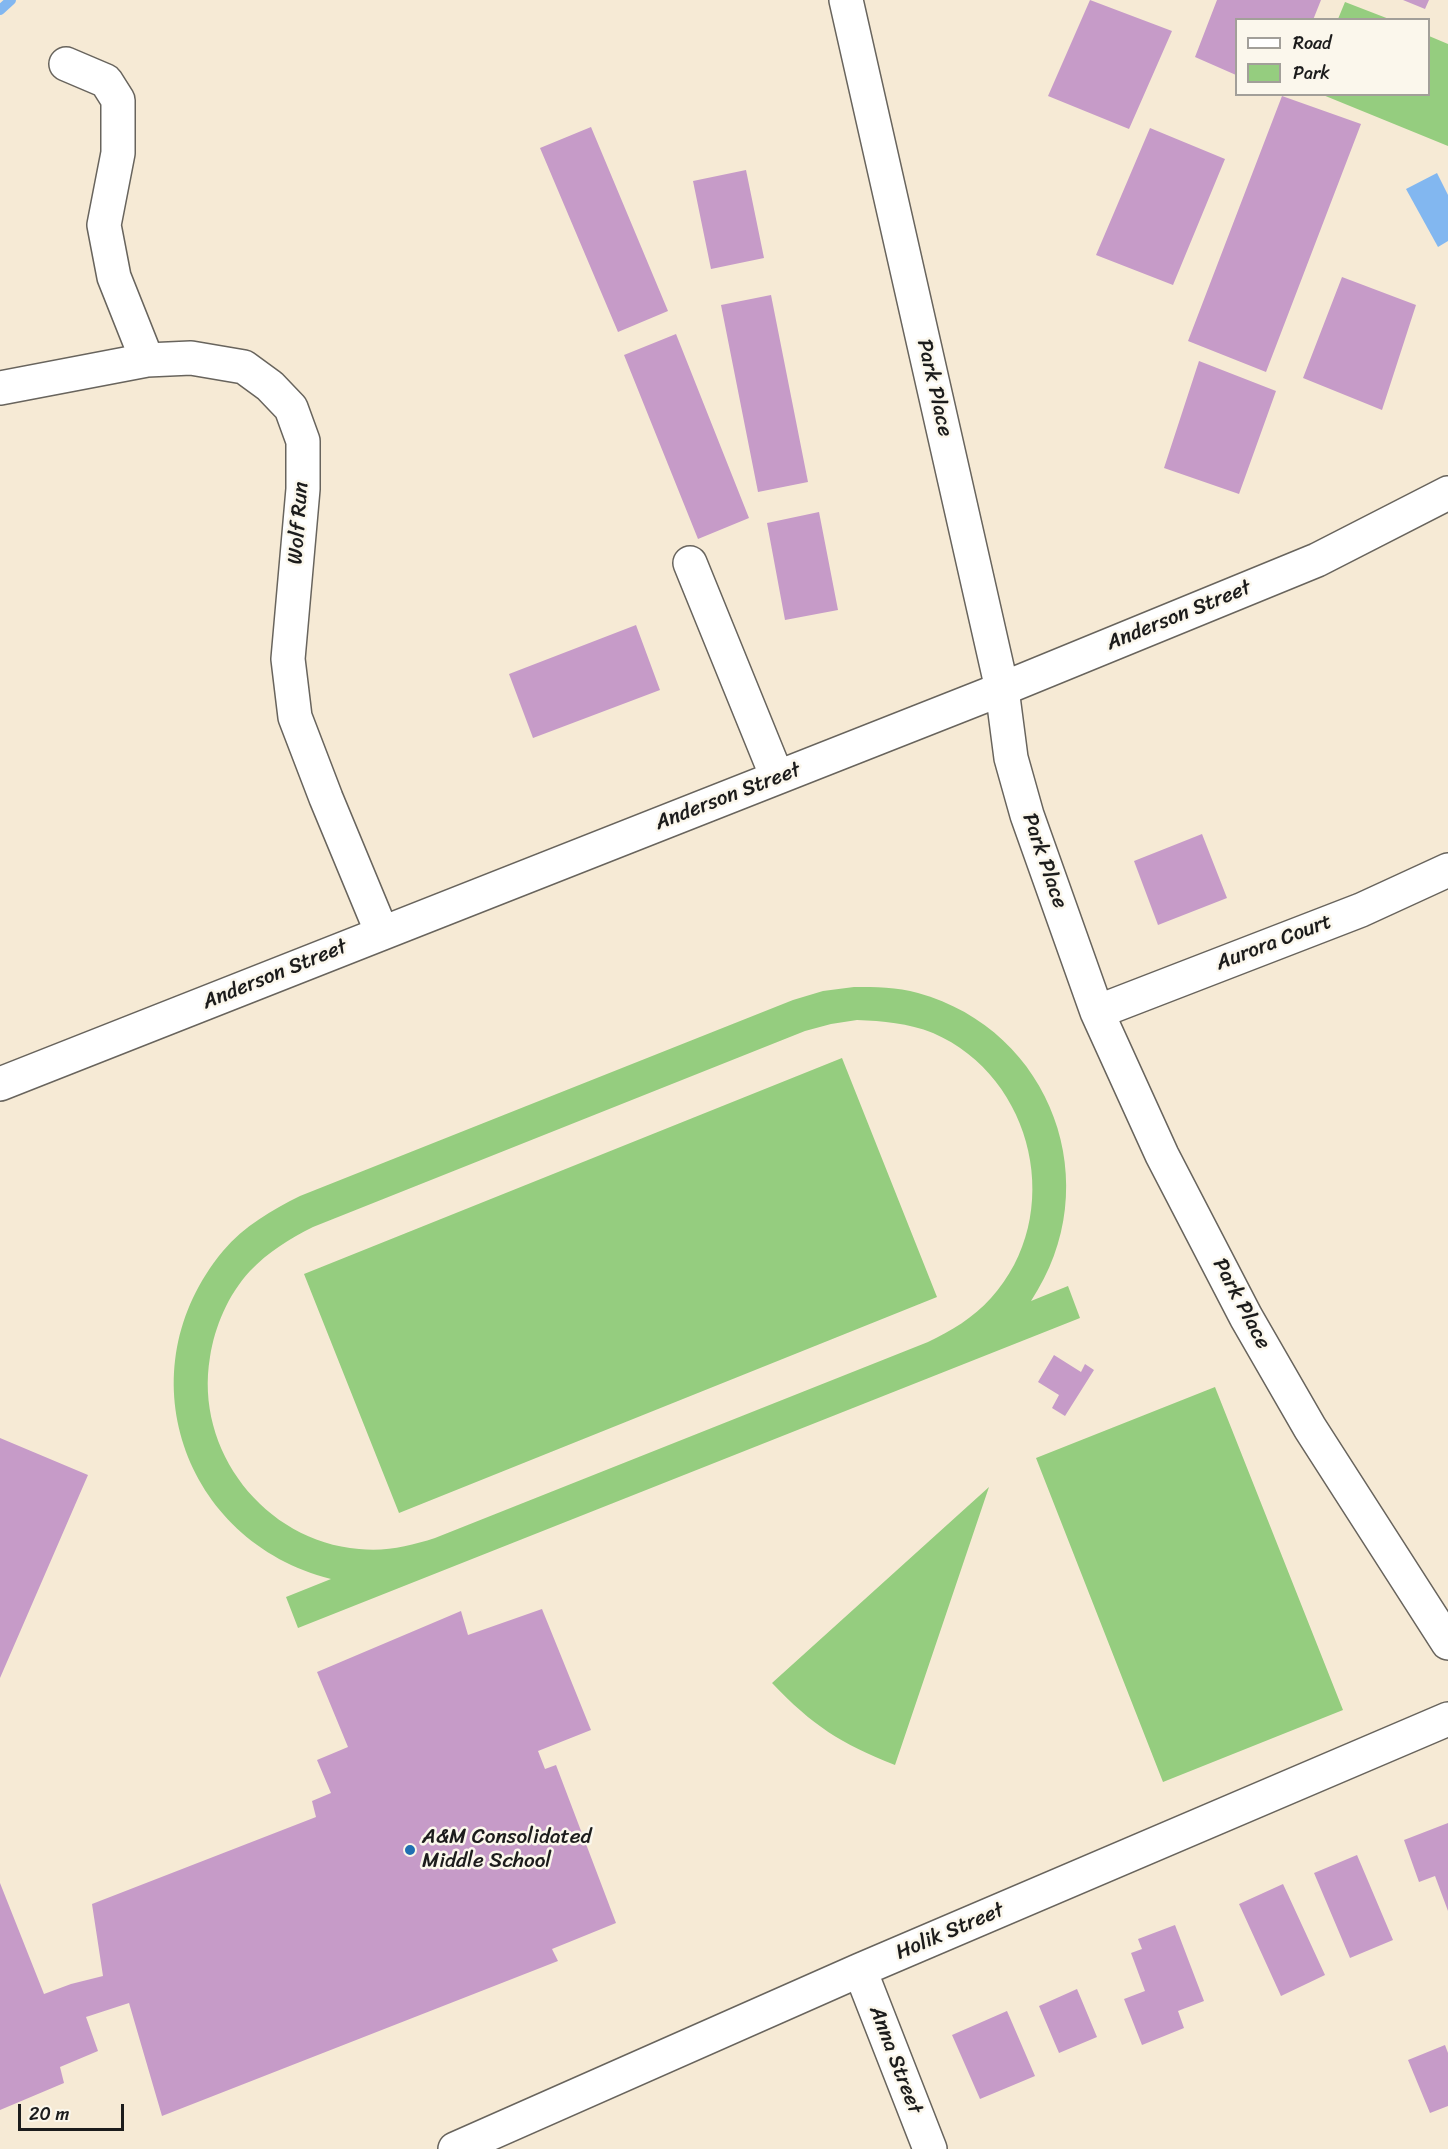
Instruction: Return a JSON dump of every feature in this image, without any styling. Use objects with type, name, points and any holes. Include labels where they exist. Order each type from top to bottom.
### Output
[{"type":"street","name":"Park Place","points":[[846,0],[1002,689],[1011,758],[1027,815],[1097,1012],[1162,1155],[1246,1317],[1310,1428],[1448,1643]]},
{"type":"street","points":[[66,64],[106,81],[118,100],[118,153],[104,225],[114,277],[147,360]]},
{"type":"street","name":"Wolf Run","points":[[0,388],[147,360],[191,358],[244,367],[270,386],[291,408],[303,441],[303,489],[288,659],[295,717],[382,933]]},
{"type":"street","name":"Anderson Street","points":[[0,1084],[1002,689],[1317,560],[1448,493]]},
{"type":"street","points":[[690,563],[777,777]]},
{"type":"street","name":"Aurora Court","points":[[1097,1012],[1361,910],[1448,870]]},
{"type":"street","name":"Holik Street","points":[[454,2149],[860,1970],[1448,1719]]},
{"type":"street","name":"Anna Street","points":[[860,1970],[930,2149]]},
{"type":"green space","points":[[1345,2],[1386,18],[1338,18]]},
{"type":"green space","points":[[1430,36],[1448,44],[1448,146],[1325,96],[1430,96]]},
{"type":"green space","points":[[854,987],[894,988],[918,993],[965,1012],[1003,1040],[1033,1076],[1054,1117],[1065,1162],[1065,1209],[1054,1256],[1031,1301],[1068,1286],[1080,1318],[298,1628],[286,1597],[331,1579],[280,1559],[237,1528],[205,1490],[184,1445],[174,1397],[177,1347],[193,1298],[223,1251],[259,1219],[300,1196],[793,1000],[823,991]],"holes":[[[857,1020],[895,1023],[933,1033],[968,1054],[996,1081],[1016,1115],[1028,1151],[1033,1190],[1028,1228],[1014,1265],[991,1298],[969,1318],[928,1342],[435,1538],[407,1546],[369,1550],[325,1542],[293,1529],[266,1509],[243,1485],[225,1457],[213,1425],[208,1392],[210,1357],[219,1322],[235,1290],[250,1271],[272,1252],[313,1227],[805,1031]]]},
{"type":"green space","points":[[842,1058],[937,1297],[399,1513],[304,1274]]},
{"type":"green space","points":[[1215,1387],[1343,1710],[1163,1782],[1036,1458]]},
{"type":"green space","points":[[989,1487],[895,1765],[858,1749],[828,1732],[801,1711],[772,1683]]},
{"type":"water","points":[[1437,173],[1448,195],[1448,241],[1438,247],[1406,189]]},
{"type":"building","points":[[1090,0],[1172,31],[1129,129],[1048,96]]},
{"type":"building","points":[[1217,0],[1321,0],[1314,18],[1235,18],[1235,75],[1195,57]]},
{"type":"building","points":[[1403,0],[1429,0],[1425,9]]},
{"type":"building","points":[[1282,96],[1361,124],[1266,372],[1188,341]]},
{"type":"building","points":[[591,127],[668,311],[618,332],[540,148]]},
{"type":"building","points":[[1150,128],[1225,159],[1173,285],[1096,255]]},
{"type":"building","points":[[746,170],[764,258],[711,269],[693,181]]},
{"type":"building","points":[[1342,277],[1416,305],[1382,410],[1303,378]]},
{"type":"building","points":[[771,295],[808,482],[758,492],[721,305]]},
{"type":"building","points":[[676,334],[749,518],[698,539],[624,355]]},
{"type":"building","points":[[1199,361],[1276,391],[1239,494],[1164,468]]},
{"type":"building","points":[[819,512],[838,610],[785,620],[767,523]]},
{"type":"building","points":[[636,625],[660,690],[533,738],[509,674]]},
{"type":"building","points":[[1202,834],[1227,898],[1158,925],[1134,861]]},
{"type":"building","points":[[1054,1355],[1081,1372],[1085,1364],[1094,1370],[1065,1416],[1052,1408],[1059,1395],[1038,1382]]},
{"type":"building","points":[[0,1438],[88,1475],[0,1678]]},
{"type":"building","name":"A&M Consolidated Middle School","points":[[542,1609],[591,1730],[538,1751],[545,1769],[556,1765],[616,1923],[552,1949],[558,1961],[162,2116],[129,2003],[86,2017],[98,2051],[60,2067],[64,2083],[0,2110],[0,1883],[44,1994],[103,1976],[92,1904],[316,1817],[312,1801],[331,1793],[317,1760],[348,1747],[317,1672],[461,1611],[468,1635]]},
{"type":"building","points":[[1448,1823],[1448,1911],[1435,1876],[1419,1882],[1404,1840]]},
{"type":"building","points":[[1357,1855],[1393,1940],[1350,1958],[1314,1873]]},
{"type":"building","points":[[1283,1884],[1325,1975],[1281,1996],[1239,1904]]},
{"type":"building","points":[[1175,1925],[1204,2001],[1178,2011],[1184,2028],[1142,2045],[1124,1999],[1145,1991],[1131,1953],[1142,1949],[1138,1939]]},
{"type":"building","points":[[1077,1989],[1097,2037],[1059,2053],[1039,2006]]},
{"type":"building","points":[[1007,2011],[1035,2076],[980,2099],[952,2035]]},
{"type":"building","points":[[1445,2045],[1448,2053],[1448,2106],[1430,2113],[1408,2060]]},
{"type":"waterway","points":[[0,10],[11,0]]},
{"type":"place","name":"A&M Consolidated Middle School","points":[[410,1850]]}]
